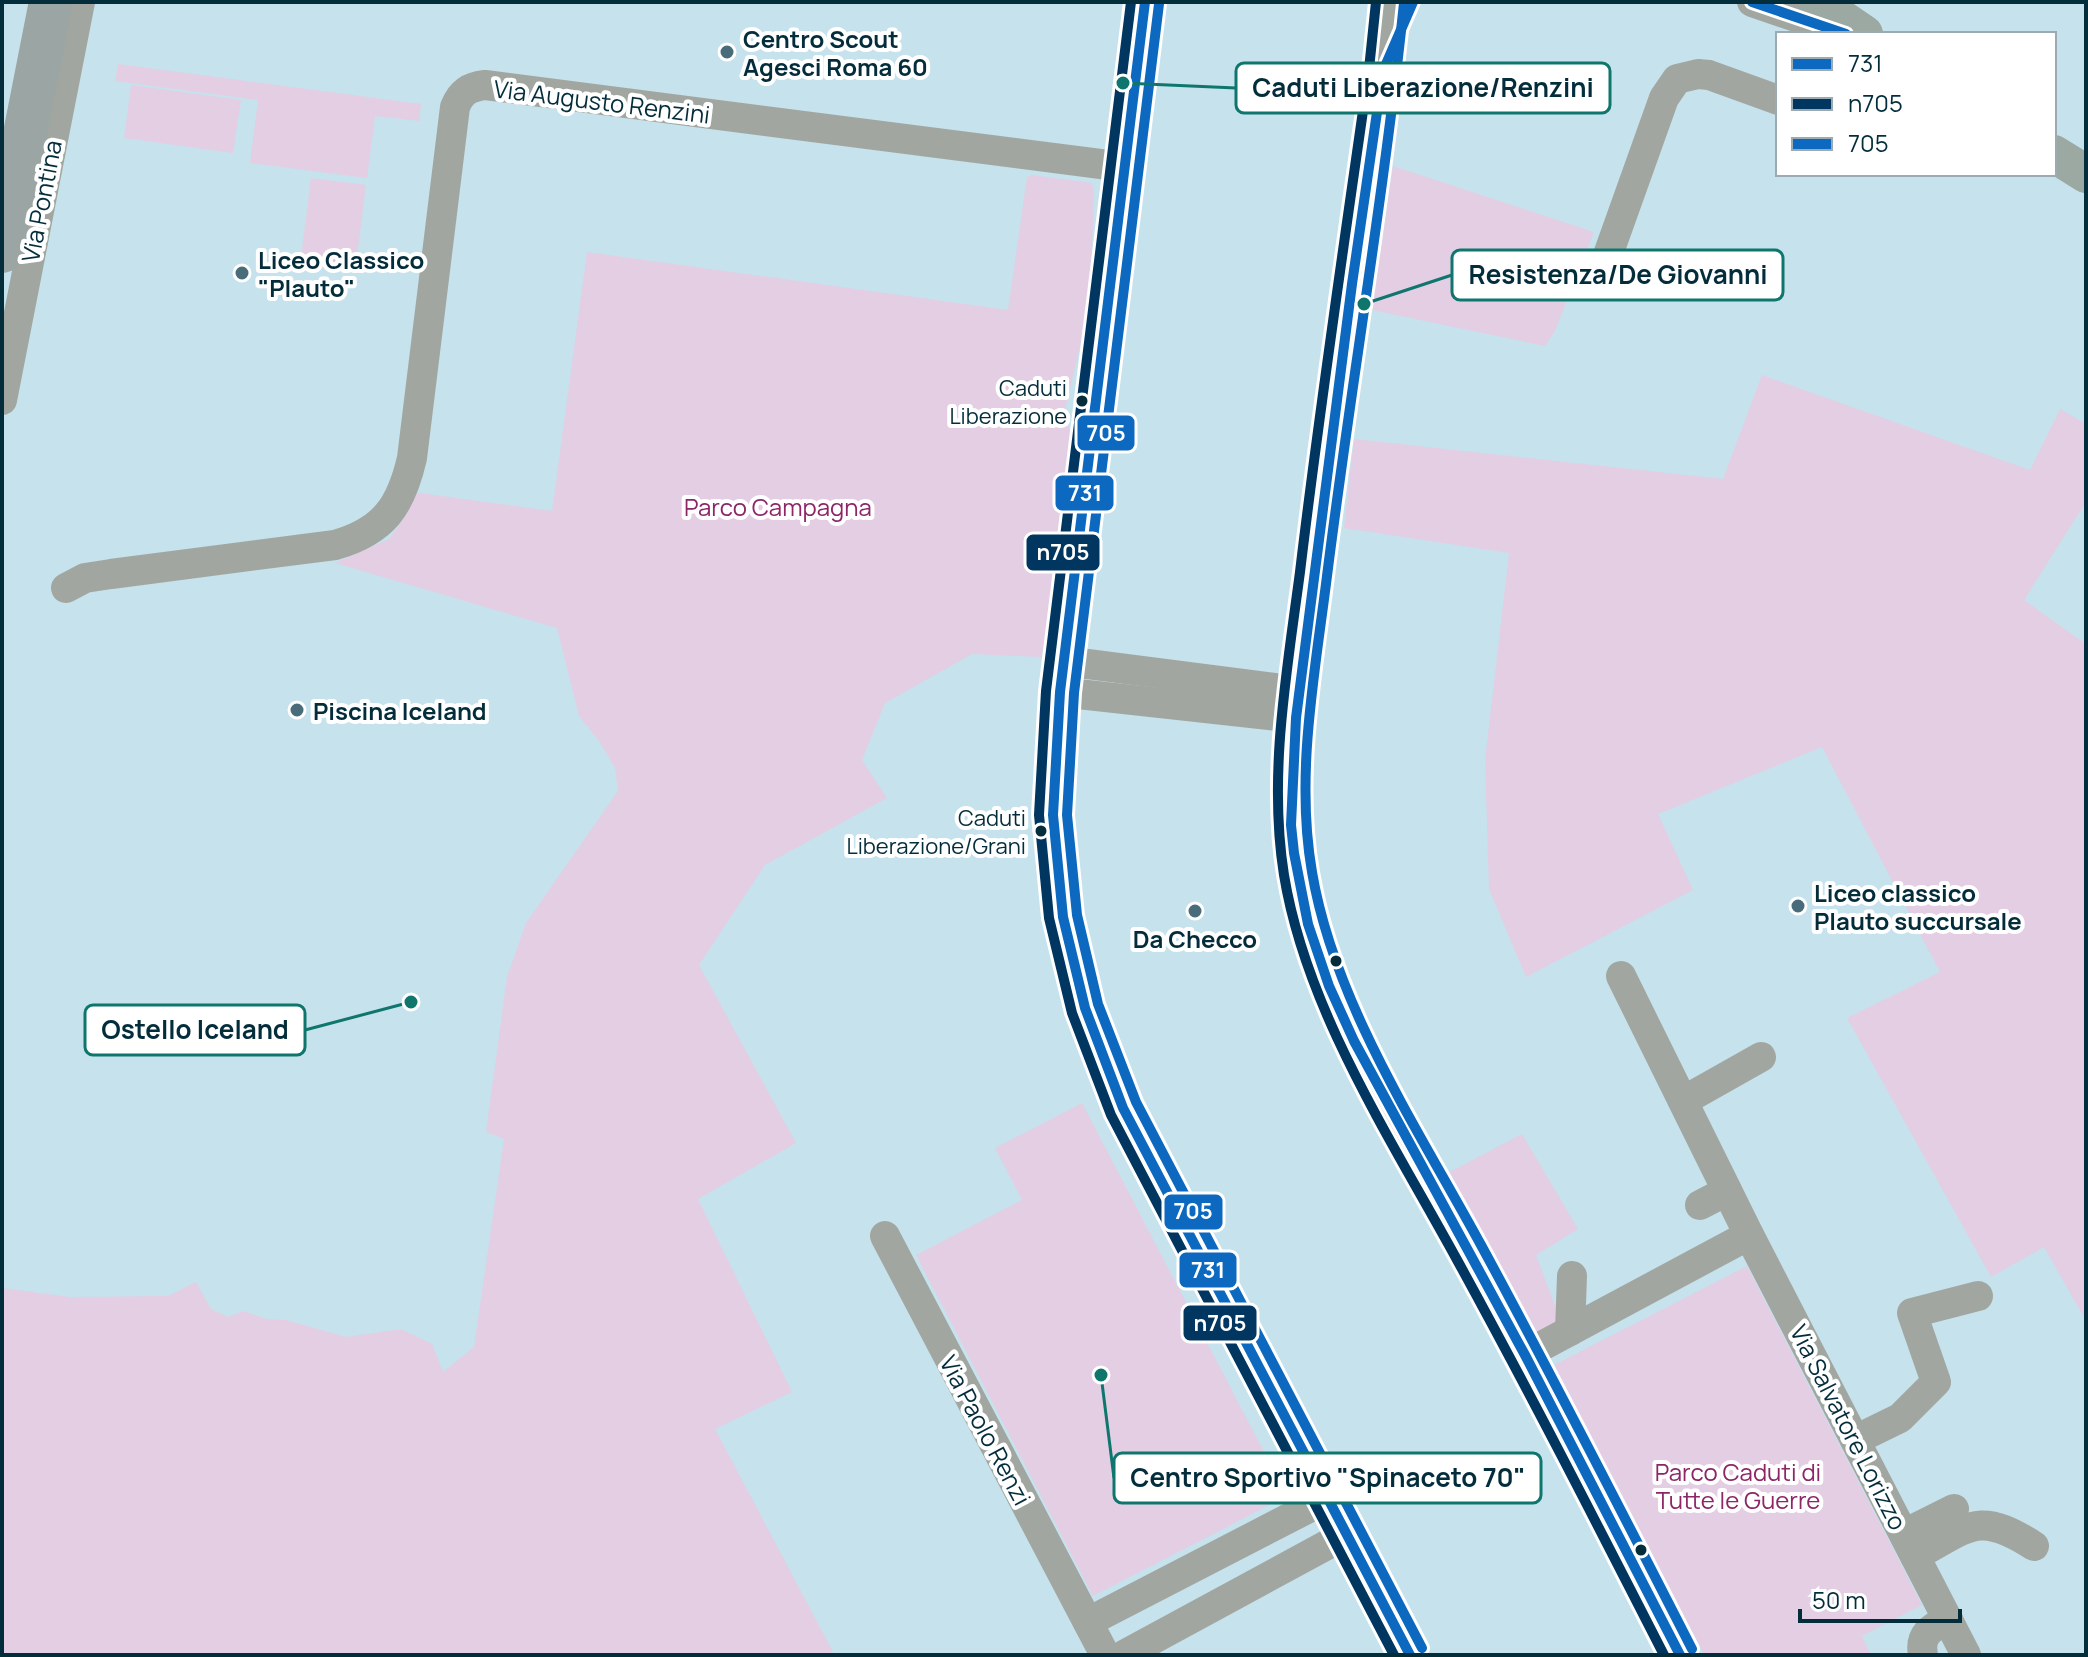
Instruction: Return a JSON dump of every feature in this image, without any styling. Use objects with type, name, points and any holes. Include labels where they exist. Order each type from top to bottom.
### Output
[{"type":"highway","points":[[13,107],[23,2]]},
{"type":"highway","points":[[13,107],[51,2]]},
{"type":"highway","points":[[13,107],[68,2]]},
{"type":"highway","name":"Via Pontina","points":[[2,251],[13,107]]},
{"type":"main road","points":[[1817,2],[1861,32]]},
{"type":"street","name":"Via Pontina","points":[[2,400],[80,2]]},
{"type":"street","points":[[1145,2],[1060,692],[1054,773],[1055,853],[1067,938],[1107,1071],[1133,1128],[1410,1655]]},
{"type":"street","points":[[1390,2],[1297,704],[1291,825],[1302,897],[1319,957],[1341,1013],[1376,1085],[1525,1355],[1680,1655]]},
{"type":"street","points":[[1383,71],[1413,2]]},
{"type":"street","points":[[1752,2],[1840,32]]},
{"type":"street","points":[[1604,266],[1664,98],[1677,79],[1686,75],[1709,75],[1776,99]]},
{"type":"street","name":"Via Augusto Renzini","points":[[66,588],[85,578],[335,545],[357,538],[379,525],[397,504],[412,458],[455,107],[459,97],[470,88],[485,85],[1124,167]]},
{"type":"street","points":[[1064,661],[1297,704]]},
{"type":"street","points":[[1060,692],[1297,704]]},
{"type":"street","name":"Via Salvatore Lorizzo","points":[[1621,976],[1749,1235],[1966,1655]]},
{"type":"street","points":[[1683,1101],[1761,1057]]},
{"type":"street","points":[[1700,1205],[1727,1191]]},
{"type":"street","points":[[1525,1355],[1749,1235]]},
{"type":"street","name":"Via Paolo Renzi","points":[[885,1236],[1105,1655]]},
{"type":"street","points":[[1570,1331],[1572,1276]]},
{"type":"street","points":[[1855,1440],[1900,1418],[1936,1382],[1912,1313],[1978,1296]]},
{"type":"street","points":[[1088,1622],[1328,1498]]},
{"type":"street","points":[[1909,1545],[1954,1509]]},
{"type":"street","points":[[1909,1545],[1985,1524],[2008,1529],[2034,1546]]},
{"type":"street","points":[[1124,1655],[1347,1534]]},
{"type":"street","points":[[1923,1655],[1921,1644],[1925,1634],[1948,1619]]},
{"type":"green space","points":[[118,64],[421,104],[419,121],[375,116],[367,178],[250,163],[258,100],[115,81]]},
{"type":"green space","points":[[131,85],[241,100],[233,153],[124,138]]},
{"type":"green space","points":[[1393,166],[1594,232],[1555,331],[1545,346],[1372,310]]},
{"type":"green space","name":"Parco Campagna","points":[[1032,175],[1092,183],[1094,194],[1091,276],[1084,329],[1064,414],[1071,434],[1042,657],[972,654],[885,703],[862,760],[887,798],[765,865],[699,965],[796,1143],[698,1199],[792,1392],[715,1429],[833,1652],[830,1655],[2,1655],[2,1288],[70,1297],[168,1296],[196,1282],[211,1309],[228,1317],[243,1311],[346,1337],[401,1329],[432,1344],[443,1372],[474,1347],[504,1139],[486,1132],[507,977],[526,923],[618,791],[615,768],[579,716],[557,628],[335,563],[389,539],[402,521],[412,492],[552,511],[587,252],[1008,310],[1027,177]]},
{"type":"green space","points":[[311,178],[366,185],[355,272],[300,265]]},
{"type":"green space","points":[[1762,375],[2030,470],[2060,409],[2086,424],[2086,502],[2024,600],[2086,644],[2086,1321],[2044,1247],[1991,1277],[1847,1018],[1940,972],[1822,747],[1658,814],[1693,890],[1526,977],[1489,889],[1485,760],[1509,553],[1344,528],[1354,439],[1723,479]]},
{"type":"green space","points":[[1082,1103],[1287,1496],[1093,1596],[916,1255],[1022,1200],[995,1148]]},
{"type":"green space","points":[[1522,1134],[1578,1229],[1536,1255],[1562,1324],[1539,1336],[1444,1175]]},
{"type":"green space","name":"Parco Caduti di Tutte le Guerre","points":[[1747,1266],[1922,1605],[1862,1636],[1871,1655],[1704,1655],[1554,1365]]},
{"type":"transit line","name":"n705","points":[[1131,2],[1046,691],[1039,815],[1049,918],[1072,1013],[1111,1115],[1394,1655]]},
{"type":"transit line","name":"731","points":[[1145,2],[1060,692],[1053,815],[1063,917],[1085,1008],[1123,1108],[1410,1655]]},
{"type":"transit line","name":"n705","points":[[1376,2],[1285,685],[1278,799],[1284,875],[1295,925],[1311,975],[1354,1072],[1509,1357],[1664,1655]]},
{"type":"transit line","name":"731","points":[[1413,2],[1383,71],[1352,284],[1296,718],[1291,825],[1294,853],[1308,924],[1329,986],[1354,1041],[1525,1355],[1680,1655]]},
{"type":"transit line","name":"731","points":[[1752,2],[1840,32]]},
{"type":"transit line","name":"705","points":[[1404,3],[1312,687],[1305,798],[1312,872],[1323,921],[1339,969],[1381,1064],[1535,1346],[1692,1649]]},
{"type":"transit line","name":"705","points":[[1159,4],[1074,693],[1067,815],[1077,915],[1098,1004],[1136,1102],[1422,1648]]},
{"type":"place","name":"Centro Scout Agesci Roma 60","points":[[727,52]]},
{"type":"place","name":"Caduti Liberazione/Renzini","points":[[1123,83]]},
{"type":"place","name":"Liceo Classico \"Plauto\"","points":[[242,273]]},
{"type":"place","name":"Resistenza/De Giovanni","points":[[1364,304]]},
{"type":"place","name":"Caduti Liberazione","points":[[1082,401]]},
{"type":"place","name":"Piscina Iceland","points":[[297,710]]},
{"type":"place","name":"Caduti Liberazione/Grani","points":[[1041,831]]},
{"type":"place","name":"Liceo classico Plauto succursale","points":[[1798,906]]},
{"type":"place","name":"Da Checco","points":[[1195,911]]},
{"type":"place","name":"Ostello Iceland","points":[[411,1002]]},
{"type":"place","name":"Centro Sportivo \"Spinaceto 70\"","points":[[1101,1375]]}]
